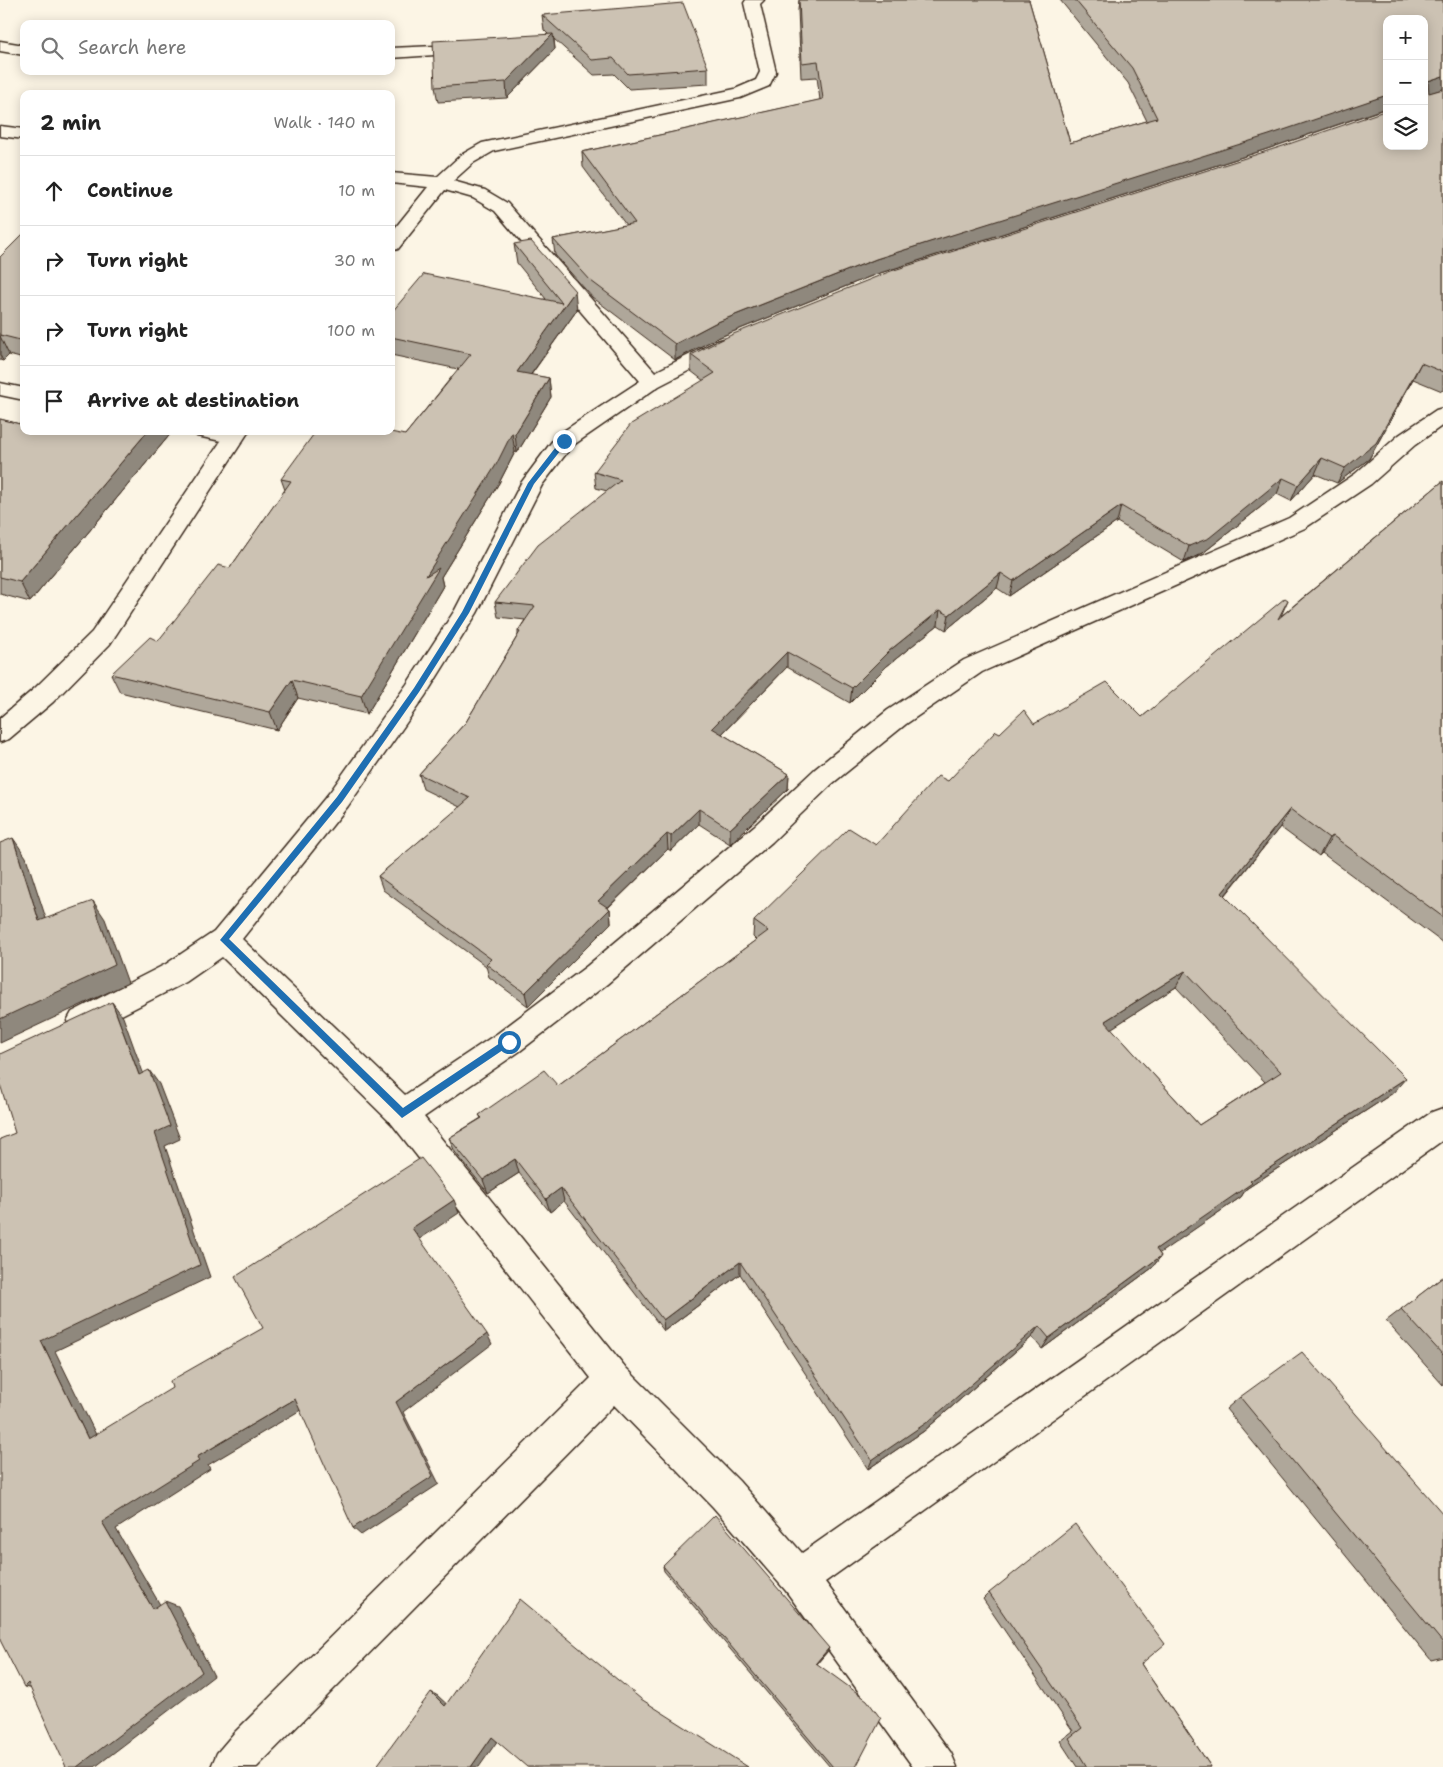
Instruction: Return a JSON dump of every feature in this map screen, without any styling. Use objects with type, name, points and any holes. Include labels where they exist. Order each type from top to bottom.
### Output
[{"type":"street","points":[[395,239],[441,183],[467,159],[488,147],[740,93],[763,83],[768,72],[752,3],[756,0]]},
{"type":"street","points":[[0,46],[20,49]]},
{"type":"street","points":[[395,53],[458,50]]},
{"type":"street","points":[[0,131],[20,134]]},
{"type":"street","points":[[395,178],[441,183],[479,194],[500,207],[652,382]]},
{"type":"street","points":[[61,1031],[133,997],[176,973],[224,940],[340,799],[416,690],[465,613],[532,483],[564,441],[652,382],[739,339]]},
{"type":"street","points":[[0,389],[20,393]]},
{"type":"street","points":[[402,1114],[509,1042],[597,975],[763,834],[824,776],[897,717],[973,666],[1297,523],[1364,479],[1406,440],[1443,415]]},
{"type":"street","points":[[0,732],[44,695],[101,638],[235,435]]},
{"type":"street","points":[[224,940],[402,1114],[614,1380],[726,1494],[799,1578],[937,1767]]},
{"type":"street","points":[[799,1578],[1443,1122]]},
{"type":"street","points":[[232,1767],[255,1740],[614,1380]]},
{"type":"building","points":[[799,0],[1029,0],[1070,143],[1157,118],[1132,68],[1075,0],[1443,0],[1443,76],[1428,81],[1428,15],[1383,15],[1383,96],[1269,135],[876,259],[715,323],[675,344],[591,281],[553,239],[635,223],[582,152],[823,99],[818,61],[802,63]]},
{"type":"building","points":[[683,3],[708,68],[628,74],[613,58],[592,60],[542,15]]},
{"type":"building","points":[[553,34],[506,82],[435,87],[433,41]]},
{"type":"building","points":[[1428,81],[1429,93],[1443,89],[1443,372],[1421,363],[1376,443],[1345,468],[1322,458],[1298,485],[1283,478],[1209,538],[1189,546],[1121,506],[1013,581],[1001,573],[949,615],[940,610],[889,651],[852,688],[787,652],[712,728],[789,774],[730,829],[699,809],[671,836],[667,834],[598,901],[610,909],[525,993],[486,964],[491,959],[378,876],[470,798],[419,774],[466,722],[520,632],[518,631],[535,606],[495,602],[538,545],[621,480],[594,472],[631,424],[715,373],[691,355],[731,335],[891,271],[1283,146],[1383,111],[1383,150],[1428,150]]},
{"type":"building","points":[[20,237],[20,340],[0,335],[0,257]]},
{"type":"building","points":[[531,241],[575,291],[517,372],[549,378],[515,434],[512,433],[496,465],[426,576],[439,568],[361,696],[292,680],[270,712],[111,674],[150,637],[158,641],[218,565],[230,568],[291,481],[281,479],[313,435],[395,435],[395,433],[405,435],[471,354],[395,338],[395,308],[424,274],[562,303],[514,244]]},
{"type":"building","points":[[0,419],[20,424],[20,435],[145,435],[20,582],[0,577]]},
{"type":"building","points":[[1443,481],[1443,917],[1333,836],[1329,838],[1290,809],[1222,893],[1406,1078],[1250,1181],[1252,1183],[1156,1249],[1161,1256],[1049,1338],[1039,1326],[929,1421],[872,1460],[740,1262],[663,1320],[561,1188],[546,1199],[515,1159],[483,1180],[449,1138],[482,1118],[479,1115],[544,1070],[558,1086],[768,931],[754,921],[849,828],[876,845],[938,776],[948,781],[996,731],[1000,733],[1024,710],[1034,724],[1107,682],[1142,717],[1285,598],[1288,600],[1278,619]],"holes":[[[1185,971],[1281,1072],[1199,1125],[1105,1021]]]},
{"type":"building","points":[[13,838],[39,921],[93,901],[115,965],[0,1019],[0,843]]},
{"type":"building","points":[[112,1002],[139,1075],[149,1070],[170,1126],[155,1133],[200,1265],[41,1341],[88,1439],[172,1388],[170,1381],[263,1328],[235,1277],[421,1158],[454,1200],[412,1228],[487,1334],[396,1402],[433,1476],[353,1528],[295,1399],[197,1457],[199,1461],[102,1522],[153,1609],[165,1601],[202,1672],[77,1767],[66,1767],[28,1683],[24,1687],[0,1640],[0,1139],[15,1133],[0,1084],[0,1054]]},
{"type":"building","points":[[1443,1277],[1443,1355],[1401,1309]]},
{"type":"building","points":[[1302,1352],[1443,1514],[1443,1643],[1240,1397]]},
{"type":"building","points":[[715,1515],[829,1648],[816,1663],[867,1700],[881,1719],[856,1767],[833,1767],[663,1566]]},
{"type":"building","points":[[1075,1524],[1165,1644],[1141,1664],[1211,1767],[1087,1767],[1069,1738],[1082,1728],[989,1593]]},
{"type":"building","points":[[520,1599],[641,1699],[748,1767],[527,1767],[492,1737],[471,1767],[376,1767],[431,1692],[445,1706]]},
{"type":"route","points":[[509,1042],[402,1114],[224,940],[340,799],[416,690],[465,613],[532,483],[564,441]]}]
